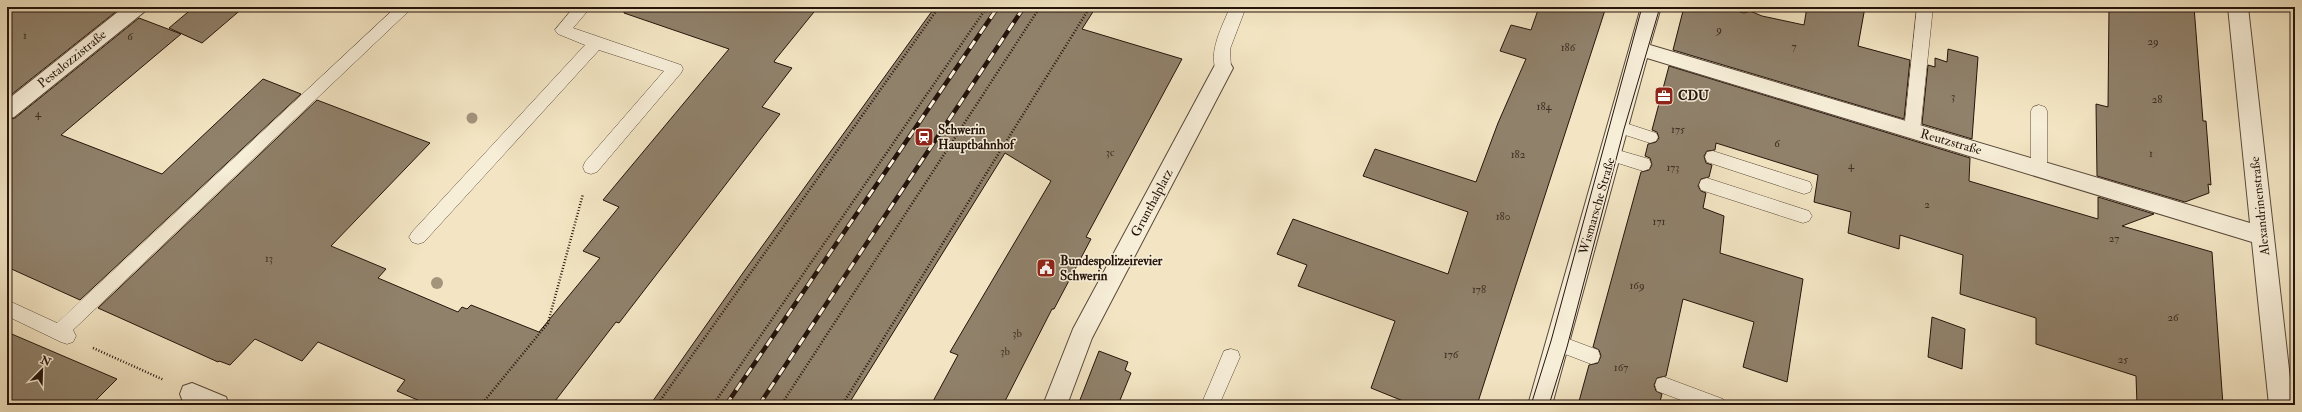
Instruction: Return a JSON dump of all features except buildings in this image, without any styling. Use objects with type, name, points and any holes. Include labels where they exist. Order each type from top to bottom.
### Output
[{"type":"street","name":"Pestalozzistraße","points":[[7,111],[137,7]]},
{"type":"street","name":"Wismarsche Straße","points":[[1540,405],[1652,7]]},
{"type":"street","name":"Alexandrinenstraße","points":[[2238,7],[2281,405]]},
{"type":"street","name":"Reutzstraße","points":[[1640,49],[2263,236]]},
{"type":"street","name":"Grunthalplatz","points":[[1055,405],[1081,336],[1223,68]]},
{"type":"street","points":[[192,394],[217,405]]},
{"type":"lane","points":[[7,308],[63,334],[405,7]]},
{"type":"lane","points":[[583,7],[562,30],[675,69],[591,167]]},
{"type":"lane","points":[[1223,68],[1222,49],[1238,7]]},
{"type":"lane","points":[[1912,131],[1925,7]]},
{"type":"lane","points":[[418,237],[596,43]]},
{"type":"lane","points":[[2039,111],[2039,168]]},
{"type":"lane","points":[[1619,127],[1650,137]]},
{"type":"lane","points":[[1611,154],[1643,164]]},
{"type":"lane","points":[[1714,157],[1804,187]]},
{"type":"lane","points":[[1707,185],[1803,216]]},
{"type":"lane","points":[[1558,343],[1591,356]]},
{"type":"lane","points":[[1210,405],[1231,358]]},
{"type":"lane","points":[[1664,385],[1716,405]]},
{"type":"path","points":[[657,405],[939,7]]},
{"type":"path","points":[[713,405],[987,7]]},
{"type":"path","points":[[781,405],[1040,7]]},
{"type":"path","points":[[842,405],[1090,7]]},
{"type":"path","points":[[2294,7],[2295,12]]},
{"type":"path","points":[[481,405],[548,323],[591,167]]},
{"type":"path","points":[[63,334],[151,374]]},
{"type":"tram line","points":[[1531,405],[1551,341],[1642,7]]},
{"type":"tram line","points":[[1549,405],[1567,347],[1624,129],[1660,7]]},
{"type":"railway","points":[[726,405],[998,7]]},
{"type":"railway","points":[[759,405],[1024,7]]},
{"type":"place","name":"CDU","points":[[1664,96]]},
{"type":"place","name":"Schwerin Hauptbahnhof","points":[[924,137]]},
{"type":"place","name":"Bundespolizeirevier Schwerin","points":[[1046,268]]}]
